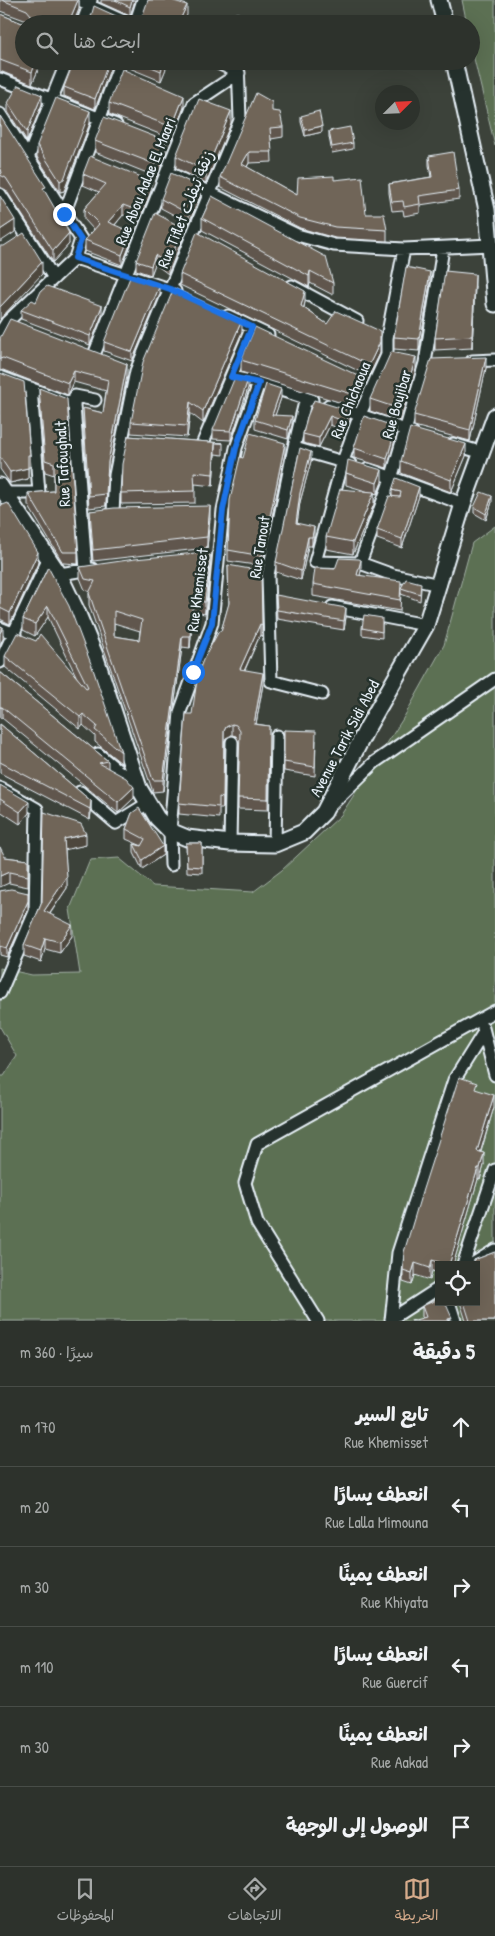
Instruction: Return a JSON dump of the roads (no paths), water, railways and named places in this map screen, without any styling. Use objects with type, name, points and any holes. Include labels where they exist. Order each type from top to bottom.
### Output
[{"type":"street","points":[[77,0],[90,3],[113,15]]},
{"type":"street","points":[[138,15],[144,0]]},
{"type":"street","points":[[439,0],[443,15]]},
{"type":"street","points":[[85,15],[90,3]]},
{"type":"street","points":[[28,158],[63,70]]},
{"type":"street","points":[[64,214],[90,159],[100,119],[121,70]]},
{"type":"street","name":"Rue Abou Aalae El Maari","points":[[94,355],[126,275],[155,213],[156,185],[167,172],[171,147],[190,101],[234,70]]},
{"type":"street","name":"Rue Tiflet زنقة تيفلت","points":[[81,517],[118,512],[115,475],[127,440],[132,369],[170,289],[240,120],[238,70]]},
{"type":"street","points":[[456,70],[487,210],[495,304]]},
{"type":"street","points":[[0,78],[125,129]]},
{"type":"street","points":[[0,114],[81,240],[75,258],[12,324],[0,333]]},
{"type":"street","points":[[167,172],[297,234],[334,245],[404,249],[491,245]]},
{"type":"street","points":[[0,194],[54,278]]},
{"type":"street","points":[[13,243],[26,234]]},
{"type":"street","name":"Rue Boujibar","points":[[360,563],[391,479],[425,362],[443,248]]},
{"type":"street","name":"Rue Chichaoua","points":[[360,563],[315,562],[368,384],[391,356],[379,333],[404,249]]},
{"type":"street","points":[[75,258],[170,289],[186,297]]},
{"type":"street","points":[[277,279],[379,333]]},
{"type":"street","points":[[219,312],[278,340]]},
{"type":"street","points":[[202,445],[252,327]]},
{"type":"street","points":[[460,362],[495,360]]},
{"type":"street","name":"Rue Tafoughalt","points":[[0,377],[74,405],[86,570]]},
{"type":"street","points":[[231,377],[259,383],[360,414],[423,436]]},
{"type":"street","name":"Rue Khemisset","points":[[171,865],[170,831],[180,712],[212,623],[221,568],[213,555],[218,510],[232,447],[246,434],[259,383]]},
{"type":"street","points":[[3,490],[39,493],[31,388]]},
{"type":"street","points":[[74,405],[75,396],[95,400]]},
{"type":"street","name":"Rue Tanout","points":[[306,398],[289,446],[264,574],[275,596],[271,681],[322,694]]},
{"type":"street","name":"Avenue Tarik Sidi Abed","points":[[3,490],[59,574],[95,656],[139,788],[156,818],[170,831],[188,838],[230,843],[276,844],[304,832],[324,812],[367,728],[426,625],[440,585],[463,504],[495,416]]},
{"type":"street","points":[[440,441],[483,453]]},
{"type":"street","points":[[289,446],[344,462],[463,504]]},
{"type":"street","points":[[0,662],[15,634],[49,558]]},
{"type":"street","points":[[360,563],[393,575],[440,585]]},
{"type":"street","points":[[59,574],[105,567]]},
{"type":"street","points":[[319,604],[426,625]]},
{"type":"street","points":[[0,628],[15,634]]},
{"type":"street","points":[[324,812],[376,762],[495,679]]},
{"type":"street","points":[[276,844],[277,736]]},
{"type":"street","points":[[230,843],[232,742]]},
{"type":"street","points":[[88,745],[139,788]]},
{"type":"street","points":[[73,786],[116,823],[148,803]]},
{"type":"street","points":[[0,788],[37,809],[37,897],[35,912],[0,993]]},
{"type":"street","points":[[19,892],[37,897]]},
{"type":"street","points":[[318,1321],[257,1223],[245,1184],[258,1144],[495,1011]]},
{"type":"street","points":[[481,1019],[495,1075]]},
{"type":"street","points":[[391,1320],[398,1253],[454,1080],[484,1032]]},
{"type":"street","points":[[464,1261],[495,1170]]},
{"type":"street","points":[[477,1261],[495,1250]]},
{"type":"street","points":[[391,1320],[435,1291]]},
{"type":"street","points":[[450,1306],[455,1321]]}]
